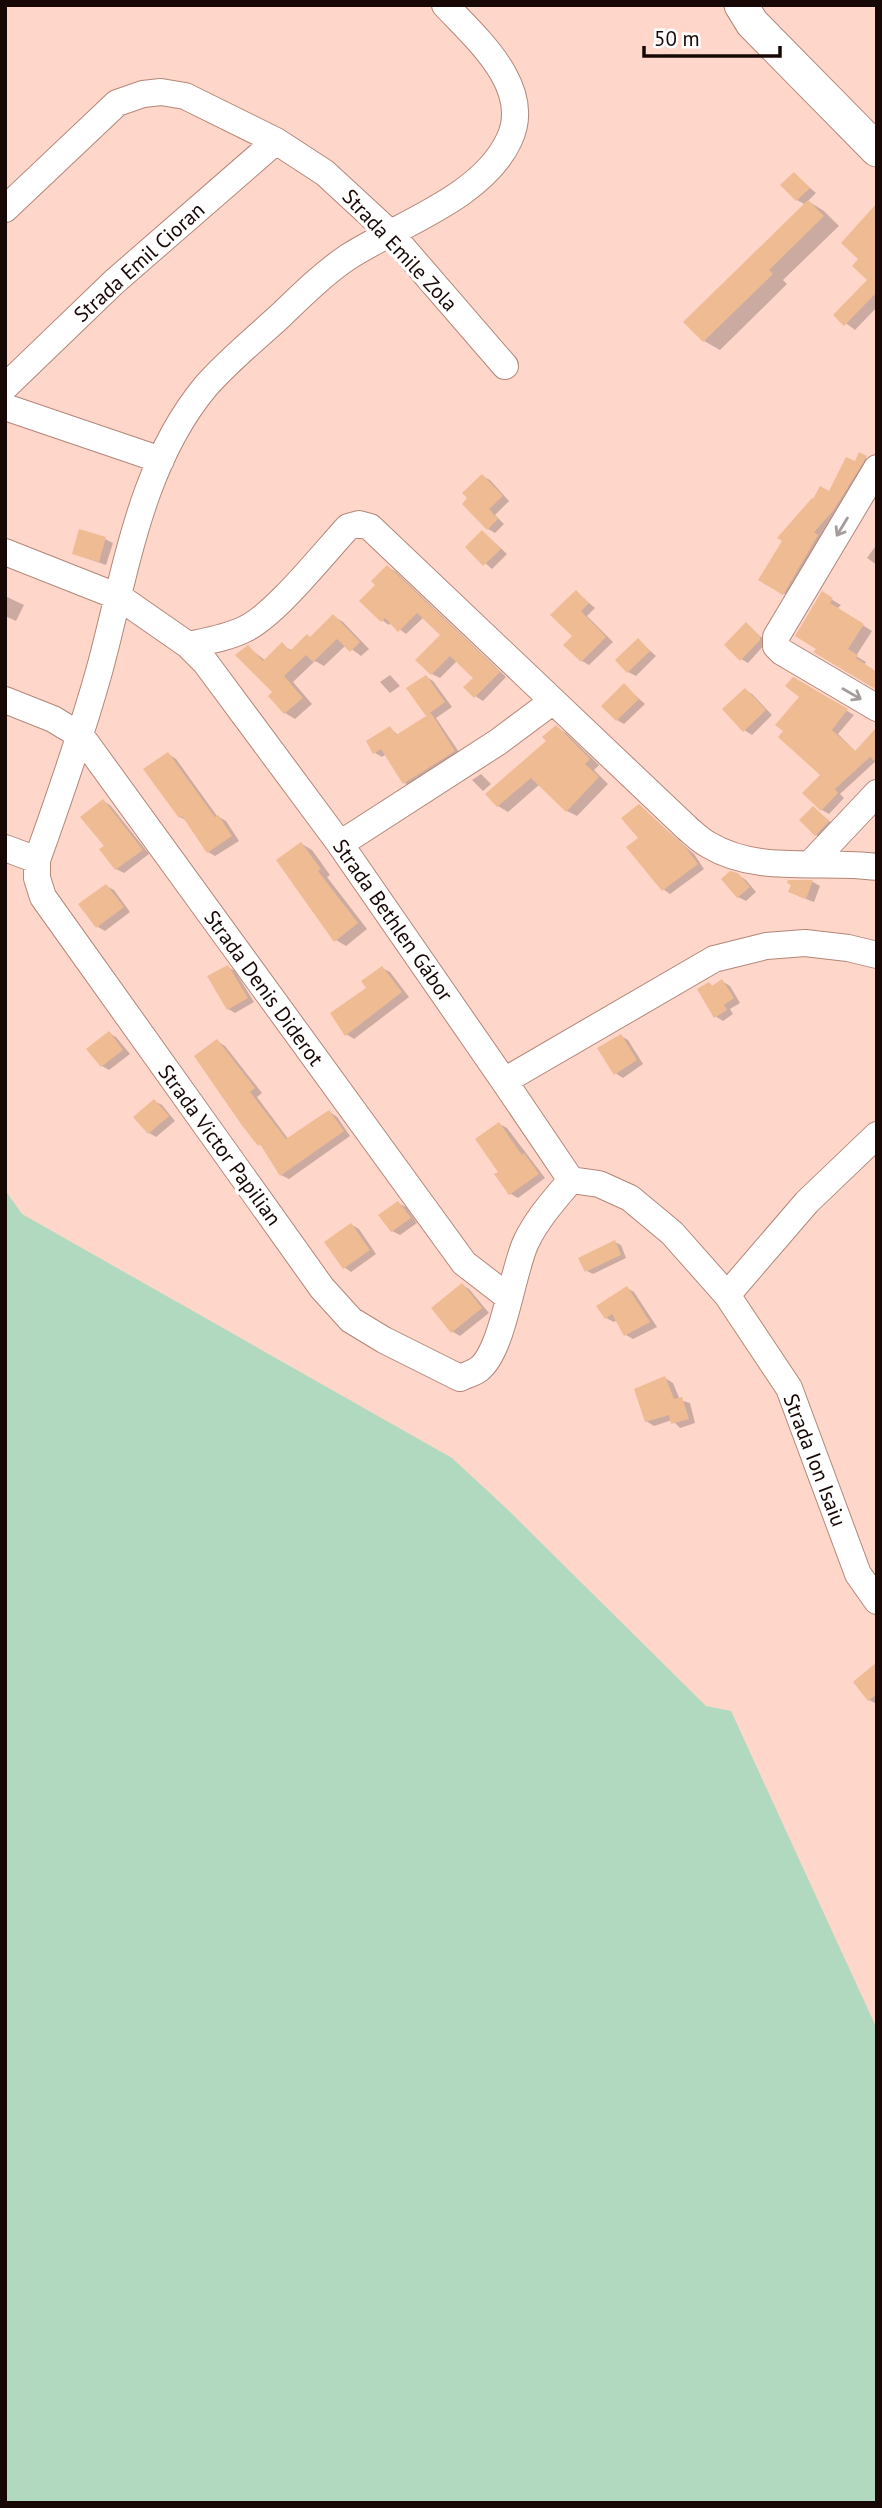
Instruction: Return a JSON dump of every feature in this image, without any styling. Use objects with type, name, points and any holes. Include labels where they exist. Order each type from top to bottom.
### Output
[{"type":"main road","points":[[740,11],[877,150]]},
{"type":"street","name":"Strada Victor Papilian","points":[[450,7],[495,59],[507,81],[514,106],[515,125],[508,142],[496,161],[479,179],[328,272],[225,367],[192,404],[175,430],[135,527],[81,736],[37,860],[37,878],[43,897],[322,1288],[351,1320],[384,1340],[460,1378],[479,1369],[490,1356],[508,1297]]},
{"type":"street","name":"Strada Emile Zola","points":[[5,209],[117,103],[143,94],[161,92],[185,96],[276,141],[324,173],[390,233],[505,366]]},
{"type":"street","name":"Strada Emil Cioran","points":[[5,387],[114,282],[276,141]]},
{"type":"street","points":[[5,407],[161,460]]},
{"type":"street","points":[[877,468],[776,637],[776,646],[782,652],[877,708]]},
{"type":"street","points":[[188,645],[247,628],[268,613],[348,527],[359,524],[370,527],[687,828],[709,845],[741,859],[778,864],[877,867]]},
{"type":"street","name":"Strada Bethlen Gábor","points":[[5,552],[119,597],[188,645],[223,684],[340,844],[570,1181]]},
{"type":"street","name":"Strada Denis Diderot","points":[[5,700],[53,719],[81,736],[464,1263],[508,1297]]},
{"type":"street","points":[[340,844],[498,742],[553,701]]},
{"type":"street","points":[[811,863],[877,793]]},
{"type":"street","points":[[5,848],[37,860]]},
{"type":"street","points":[[504,1081],[715,959],[766,946],[805,943],[848,948],[877,955]]},
{"type":"street","points":[[726,1296],[807,1202],[877,1135]]},
{"type":"street","points":[[508,1297],[526,1243],[543,1213],[570,1181]]},
{"type":"street","name":"Strada Ion Isaiu","points":[[570,1181],[599,1184],[630,1198],[672,1233],[726,1296],[789,1388],[858,1574],[877,1601]]},
{"type":"green space","points":[[5,1190],[22,1214],[452,1458],[706,1706],[731,1711],[877,2029],[877,2503],[5,2503]]},
{"type":"building","points":[[794,172],[810,188],[796,201],[780,185]]},
{"type":"building","points":[[808,200],[824,216],[769,270],[773,274],[703,342],[683,322]]},
{"type":"building","points":[[877,203],[877,292],[844,326],[833,315],[867,280],[852,266],[858,259],[841,243]]},
{"type":"building","points":[[859,452],[867,456],[833,511],[814,532],[818,535],[783,595],[758,580],[782,541],[777,538],[813,499],[820,486],[829,491],[846,457],[855,461]]},
{"type":"building","points":[[482,474],[503,496],[489,509],[498,519],[487,530],[462,504],[467,498],[462,493]]},
{"type":"building","points":[[79,529],[106,537],[99,562],[72,554]]},
{"type":"building","points":[[482,530],[501,549],[483,566],[465,547]]},
{"type":"building","points":[[387,565],[500,672],[474,698],[463,687],[473,678],[450,656],[431,675],[415,660],[440,635],[417,613],[398,632],[385,618],[381,622],[359,601],[375,585],[371,581]]},
{"type":"building","points":[[576,590],[589,603],[581,611],[606,637],[581,662],[563,645],[572,636],[550,615]]},
{"type":"building","points":[[822,591],[833,598],[830,603],[864,624],[848,649],[877,672],[877,690],[813,652],[816,649],[795,636]]},
{"type":"building","points":[[333,614],[360,642],[350,652],[337,639],[313,662],[306,655],[284,676],[303,698],[284,714],[268,696],[272,692],[235,655],[248,645],[263,661],[282,642],[290,651],[307,634],[310,637]]},
{"type":"building","points":[[746,622],[760,636],[760,640],[740,661],[724,645]]},
{"type":"building","points":[[638,638],[650,651],[627,673],[615,660]]},
{"type":"building","points":[[426,675],[445,702],[426,716],[406,688]]},
{"type":"building","points":[[793,677],[848,709],[832,730],[855,751],[877,727],[877,763],[870,757],[835,789],[838,793],[821,811],[802,793],[820,775],[778,737],[783,731],[775,725],[799,697],[785,686]]},
{"type":"building","points":[[624,683],[639,699],[616,721],[601,706]]},
{"type":"building","points":[[745,688],[766,710],[743,732],[722,709]]},
{"type":"building","points":[[431,713],[455,751],[403,784],[381,749],[373,754],[366,741],[390,726],[396,735]]},
{"type":"building","points":[[556,725],[590,759],[585,764],[599,777],[566,812],[531,778],[497,807],[485,794],[546,741],[542,737]]},
{"type":"building","points":[[168,752],[232,836],[207,853],[182,816],[179,818],[143,769]]},
{"type":"building","points":[[103,799],[143,850],[115,870],[99,849],[104,846],[80,817]]},
{"type":"building","points":[[639,804],[686,848],[698,864],[662,891],[626,847],[638,838],[621,818]]},
{"type":"building","points":[[813,806],[829,821],[815,836],[799,820]]},
{"type":"building","points":[[301,842],[321,869],[318,871],[358,923],[334,942],[276,860]]},
{"type":"building","points":[[730,871],[738,873],[750,887],[737,898],[721,879]]},
{"type":"building","points":[[788,880],[813,880],[806,899],[788,892],[791,885],[787,883]]},
{"type":"building","points":[[106,884],[124,907],[96,928],[78,904]]},
{"type":"building","points":[[228,965],[248,998],[227,1010],[207,976]]},
{"type":"building","points":[[382,966],[402,992],[345,1036],[330,1013],[366,988],[361,981]]},
{"type":"building","points":[[722,979],[734,998],[724,1005],[727,1010],[714,1018],[697,989],[709,982],[712,986]]},
{"type":"building","points":[[109,1031],[123,1050],[101,1067],[86,1049]]},
{"type":"building","points":[[621,1034],[637,1060],[614,1075],[597,1048]]},
{"type":"building","points":[[217,1039],[255,1088],[250,1092],[286,1139],[329,1110],[344,1131],[280,1176],[260,1144],[258,1146],[241,1124],[194,1056]]},
{"type":"building","points":[[154,1099],[169,1116],[148,1134],[133,1117]]},
{"type":"building","points":[[499,1122],[539,1174],[509,1195],[494,1174],[498,1172],[475,1139]]},
{"type":"building","points":[[398,1201],[411,1218],[391,1232],[378,1215]]},
{"type":"building","points":[[351,1223],[370,1250],[343,1269],[324,1242]]},
{"type":"building","points":[[615,1240],[621,1255],[585,1272],[578,1258]]},
{"type":"building","points":[[462,1283],[482,1308],[451,1333],[431,1308]]},
{"type":"building","points":[[627,1286],[650,1322],[624,1336],[612,1314],[605,1319],[596,1306]]},
{"type":"building","points":[[665,1376],[674,1399],[682,1397],[689,1419],[671,1424],[669,1415],[645,1422],[634,1389]]},
{"type":"building","points":[[877,1662],[877,1694],[868,1701],[853,1682]]}]
